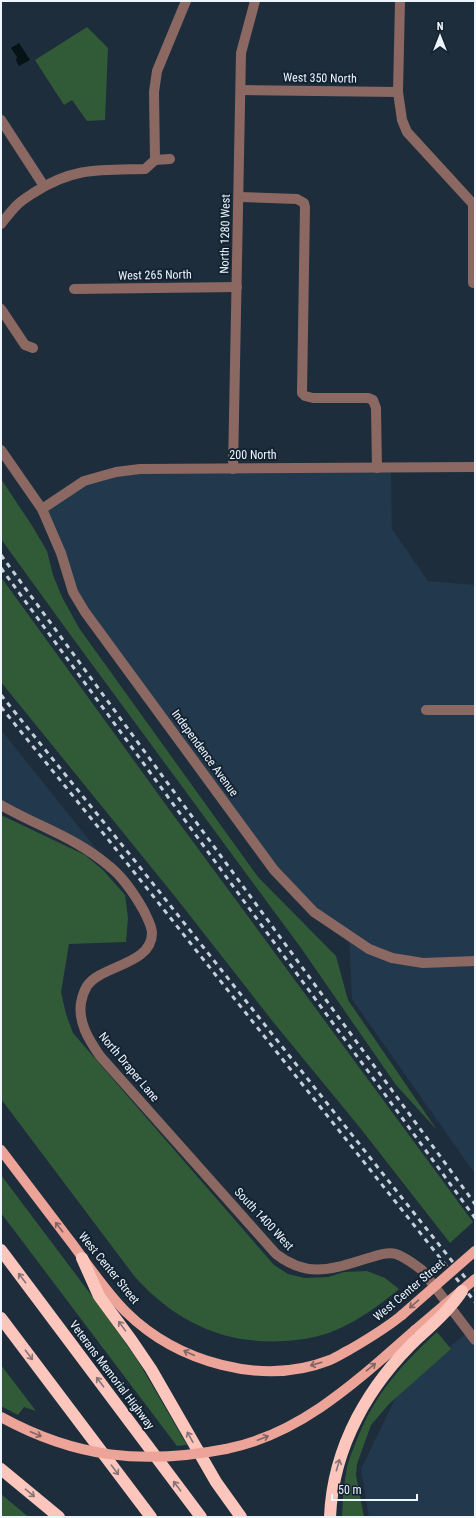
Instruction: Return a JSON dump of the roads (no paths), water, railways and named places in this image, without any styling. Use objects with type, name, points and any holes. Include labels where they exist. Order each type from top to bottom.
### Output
[{"type":"highway","name":"Veterans Memorial Highway","points":[[1,1250],[201,1517]]},
{"type":"highway","points":[[82,1258],[99,1296],[151,1369],[216,1482],[241,1517]]},
{"type":"highway","points":[[330,1517],[333,1489],[338,1467],[347,1439],[356,1418],[378,1382],[417,1333],[440,1318],[462,1291]]},
{"type":"highway","points":[[1,1318],[151,1517]]},
{"type":"highway","points":[[1,1469],[60,1517]]},
{"type":"main road","name":"West Center Street","points":[[1,1150],[116,1301],[140,1325],[184,1351],[209,1362],[229,1367],[271,1371],[310,1366],[331,1360],[369,1339],[402,1315],[475,1251]]},
{"type":"main road","points":[[462,1291],[475,1279]]},
{"type":"main road","points":[[1,1416],[35,1434],[84,1450],[122,1456],[152,1458],[194,1456],[254,1442],[288,1428],[321,1408],[417,1333]]},
{"type":"street","points":[[155,160],[154,92],[157,71],[186,1]]},
{"type":"street","name":"North 1280 West","points":[[233,468],[241,53],[255,1]]},
{"type":"street","points":[[400,1],[398,92],[402,120],[407,132],[474,205],[473,283]]},
{"type":"street","name":"West 350 North","points":[[241,90],[398,92]]},
{"type":"street","points":[[1,120],[44,186]]},
{"type":"street","points":[[1,224],[18,203],[44,186],[61,178],[78,172],[93,170],[145,168],[155,160],[170,159]]},
{"type":"street","points":[[239,197],[297,199],[304,203],[305,241],[302,393],[305,396],[314,398],[368,398],[373,400],[376,408],[377,468]]},
{"type":"street","name":"West 265 North","points":[[74,289],[237,287]]},
{"type":"street","points":[[1,309],[25,345],[33,348]]},
{"type":"street","name":"Independence Avenue","points":[[1,450],[42,509],[61,553],[74,592],[85,612],[274,870],[314,912],[369,949],[392,958],[422,963],[475,961]]},
{"type":"street","name":"200 North","points":[[42,509],[84,481],[116,472],[140,469],[475,467]]},
{"type":"street","points":[[426,710],[475,710]]},
{"type":"street","name":"North Draper Lane","points":[[1,805],[66,837],[110,866],[141,906],[149,921],[152,932],[151,941],[146,950],[132,961],[96,979],[88,985],[82,997],[80,1007],[82,1024],[89,1041],[100,1056],[205,1175]]},
{"type":"street","name":"South 1400 West","points":[[205,1175],[276,1254],[286,1262],[301,1268],[317,1271],[380,1255],[395,1253],[410,1261],[422,1270],[475,1340]]},
{"type":"railway","points":[[1,555],[475,1204]]},
{"type":"railway","points":[[1,568],[475,1218]]},
{"type":"railway","points":[[1,695],[135,861],[475,1290]]},
{"type":"railway","points":[[1,707],[111,843],[475,1302]]}]
